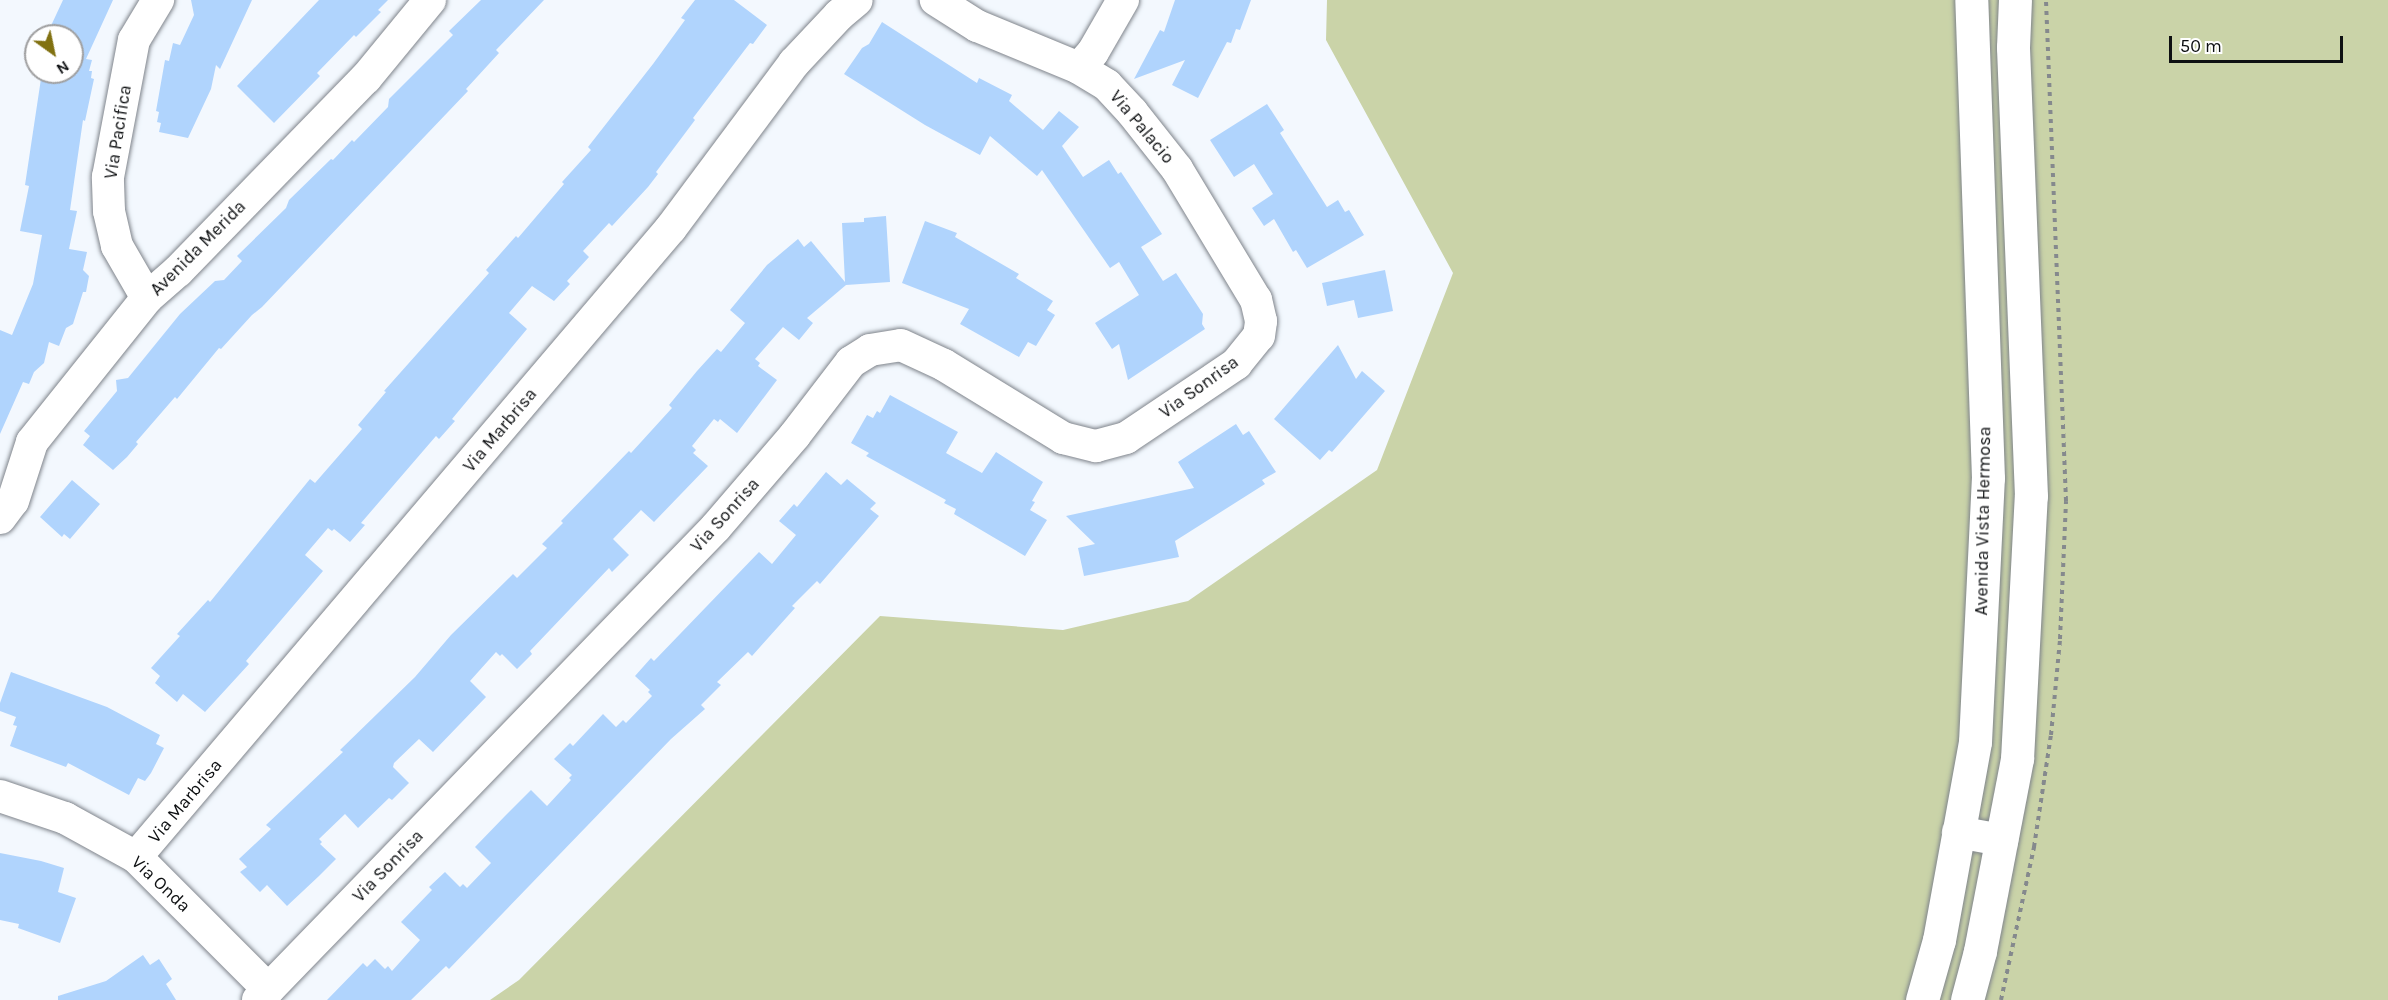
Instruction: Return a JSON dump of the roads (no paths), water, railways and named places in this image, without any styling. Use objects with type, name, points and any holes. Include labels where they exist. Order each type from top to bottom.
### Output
[{"type":"main road","name":"Avenida Vista Hermosa","points":[[1923,1000],[1939,940],[1975,742],[1988,478],[1971,0]]},
{"type":"main road","points":[[1967,1000],[1980,951],[2017,759],[2031,496],[2013,47],[2015,0]]},
{"type":"street","name":"Via Pacifica","points":[[147,298],[117,246],[109,211],[108,177],[134,40],[158,0]]},
{"type":"street","name":"Avenida Merida","points":[[0,518],[13,501],[32,442],[147,298],[178,271],[366,78],[430,0]]},
{"type":"street","name":"Via Marbrisa","points":[[136,857],[671,228],[794,63],[857,0]]},
{"type":"street","name":"Via Palacio","points":[[936,0],[977,26],[1079,68],[1107,86],[1138,119],[1177,169],[1256,300],[1261,321],[1258,336]]},
{"type":"street","points":[[1079,68],[1093,52],[1123,0]]},
{"type":"street","name":"Via Sonrisa","points":[[263,995],[716,527],[795,435],[851,362],[870,350],[901,345],[944,365],[1063,438],[1096,446],[1126,438],[1236,364],[1258,336]]},
{"type":"street","name":"Via Onda","points":[[0,796],[65,818],[136,857],[263,995]]},
{"type":"street","points":[[1958,832],[2002,840]]}]
